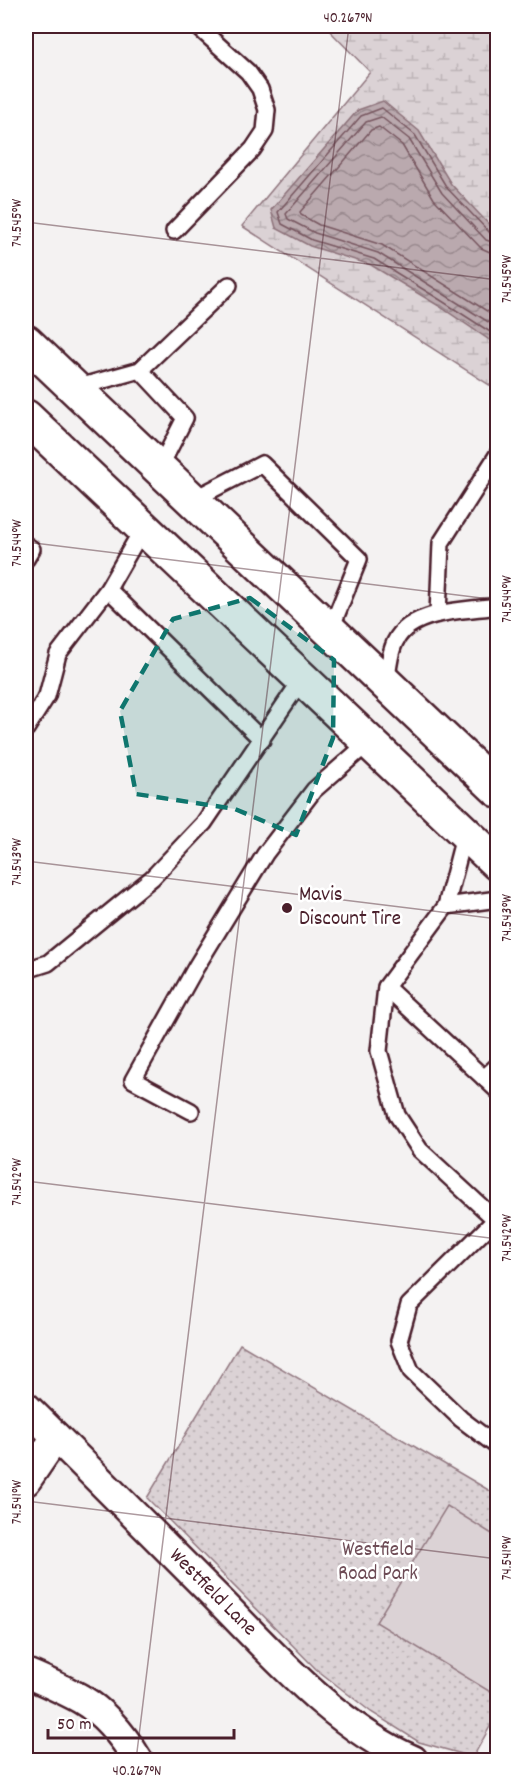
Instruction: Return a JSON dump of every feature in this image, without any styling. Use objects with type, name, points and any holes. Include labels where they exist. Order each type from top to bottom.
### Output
[{"type":"highway","points":[[26,344],[498,790]]},
{"type":"highway","points":[[26,417],[498,864]]},
{"type":"street","name":"Westfield Lane","points":[[26,1407],[272,1654],[331,1708],[354,1727],[393,1752],[413,1761]]},
{"type":"street","points":[[26,1481],[56,1437]]},
{"type":"street","points":[[26,1673],[82,1700],[104,1718],[126,1741],[138,1761]]},
{"type":"lane","points":[[174,231],[253,149],[265,131],[267,110],[260,89],[248,72],[197,26]]},
{"type":"lane","points":[[75,388],[140,370],[229,285]]},
{"type":"lane","points":[[140,370],[185,418],[159,469]]},
{"type":"lane","points":[[438,614],[441,543],[498,454]]},
{"type":"lane","points":[[192,500],[262,464],[359,559],[330,631]]},
{"type":"lane","points":[[26,729],[47,696],[58,654],[108,589],[143,528]]},
{"type":"lane","points":[[26,544],[32,549],[26,559]]},
{"type":"lane","points":[[108,589],[262,740]]},
{"type":"lane","points":[[386,684],[393,645],[403,628],[421,618],[438,614],[498,606]]},
{"type":"lane","points":[[26,970],[48,963],[152,879],[204,823],[302,679]]},
{"type":"lane","points":[[191,1111],[134,1080],[196,967],[265,854],[314,790],[369,742]]},
{"type":"lane","points":[[465,833],[446,906],[386,987],[379,1051],[397,1115],[420,1150],[496,1221],[409,1305],[399,1341],[411,1371],[461,1419],[498,1447]]},
{"type":"lane","points":[[446,906],[498,899]]},
{"type":"lane","points":[[386,987],[498,1091]]},
{"type":"lane","points":[[484,1078],[498,1065]]},
{"type":"highlighted area","points":[[250,598],[334,660],[333,738],[296,835],[235,809],[136,794],[120,711],[173,619]]},
{"type":"green space","points":[[325,26],[497,26],[497,390],[242,226],[370,72]]},
{"type":"green space","name":"Westfield Road Park","points":[[240,1344],[497,1495],[497,1714],[473,1757],[419,1742],[371,1712],[316,1669],[147,1498]]},
{"type":"green space","points":[[447,1506],[497,1537],[498,1684],[492,1693],[376,1622]]},
{"type":"water","points":[[383,101],[419,131],[451,184],[497,233],[497,345],[439,306],[371,265],[310,246],[276,228],[271,210],[358,110]]},
{"type":"place","name":"Mavis Discount Tire","points":[[287,908]]}]
